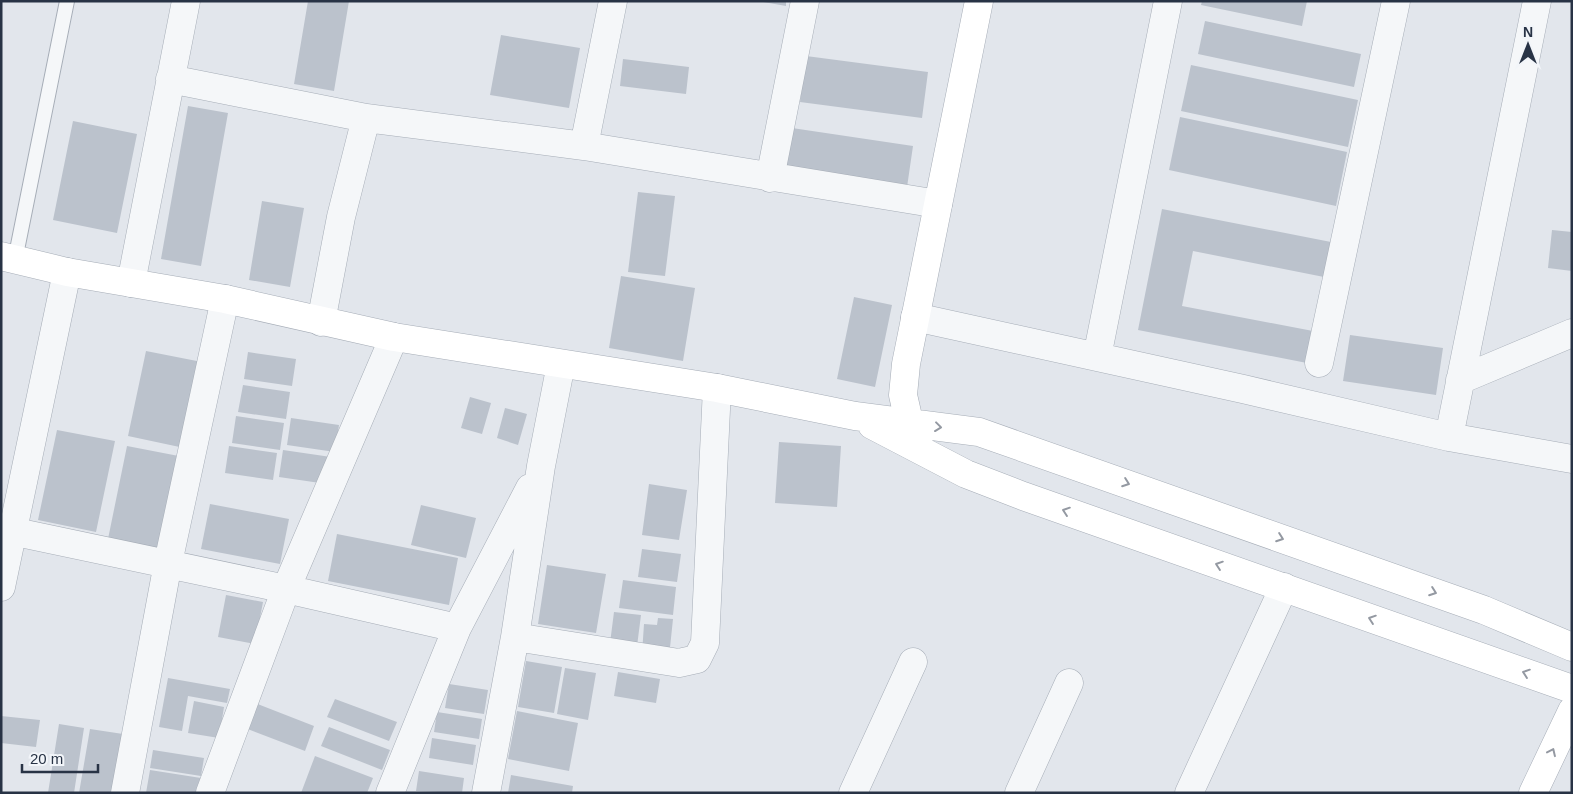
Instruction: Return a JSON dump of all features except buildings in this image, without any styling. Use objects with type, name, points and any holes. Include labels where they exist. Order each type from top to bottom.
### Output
[{"type":"street","points":[[131,283],[186,1]]},
{"type":"street","points":[[584,146],[613,1]]},
{"type":"street","points":[[770,178],[805,1]]},
{"type":"street","points":[[912,436],[903,396],[906,364],[979,1]]},
{"type":"street","points":[[1097,357],[1168,1]]},
{"type":"street","points":[[1319,363],[1396,1]]},
{"type":"street","points":[[1449,438],[1538,1]]},
{"type":"street","points":[[170,79],[366,118],[584,146],[770,178],[938,204]]},
{"type":"street","points":[[321,322],[341,217],[366,118]]},
{"type":"street","points":[[8,258],[67,272],[225,299],[394,337],[717,388],[855,416],[912,436],[966,474],[1007,490],[1572,689]]},
{"type":"street","points":[[1,587],[8,530],[67,272]]},
{"type":"street","points":[[125,793],[168,563],[225,299]]},
{"type":"street","points":[[915,317],[1449,438],[1572,459]]},
{"type":"street","points":[[1460,380],[1572,333]]},
{"type":"street","points":[[210,793],[286,589],[394,337]]},
{"type":"street","points":[[486,793],[515,637],[541,466],[561,364]]},
{"type":"street","points":[[515,637],[679,663],[697,659],[706,643],[717,388]]},
{"type":"street","points":[[912,436],[979,432],[1484,610],[1572,647]]},
{"type":"street","points":[[390,793],[458,628],[541,466]]},
{"type":"street","points":[[8,530],[168,563],[458,628]]},
{"type":"street","points":[[1190,793],[1284,587]]},
{"type":"street","points":[[853,793],[913,662]]},
{"type":"street","points":[[1018,793],[1069,683]]},
{"type":"street","points":[[1533,793],[1572,710]]},
{"type":"lane","points":[[8,258],[67,1]]}]
